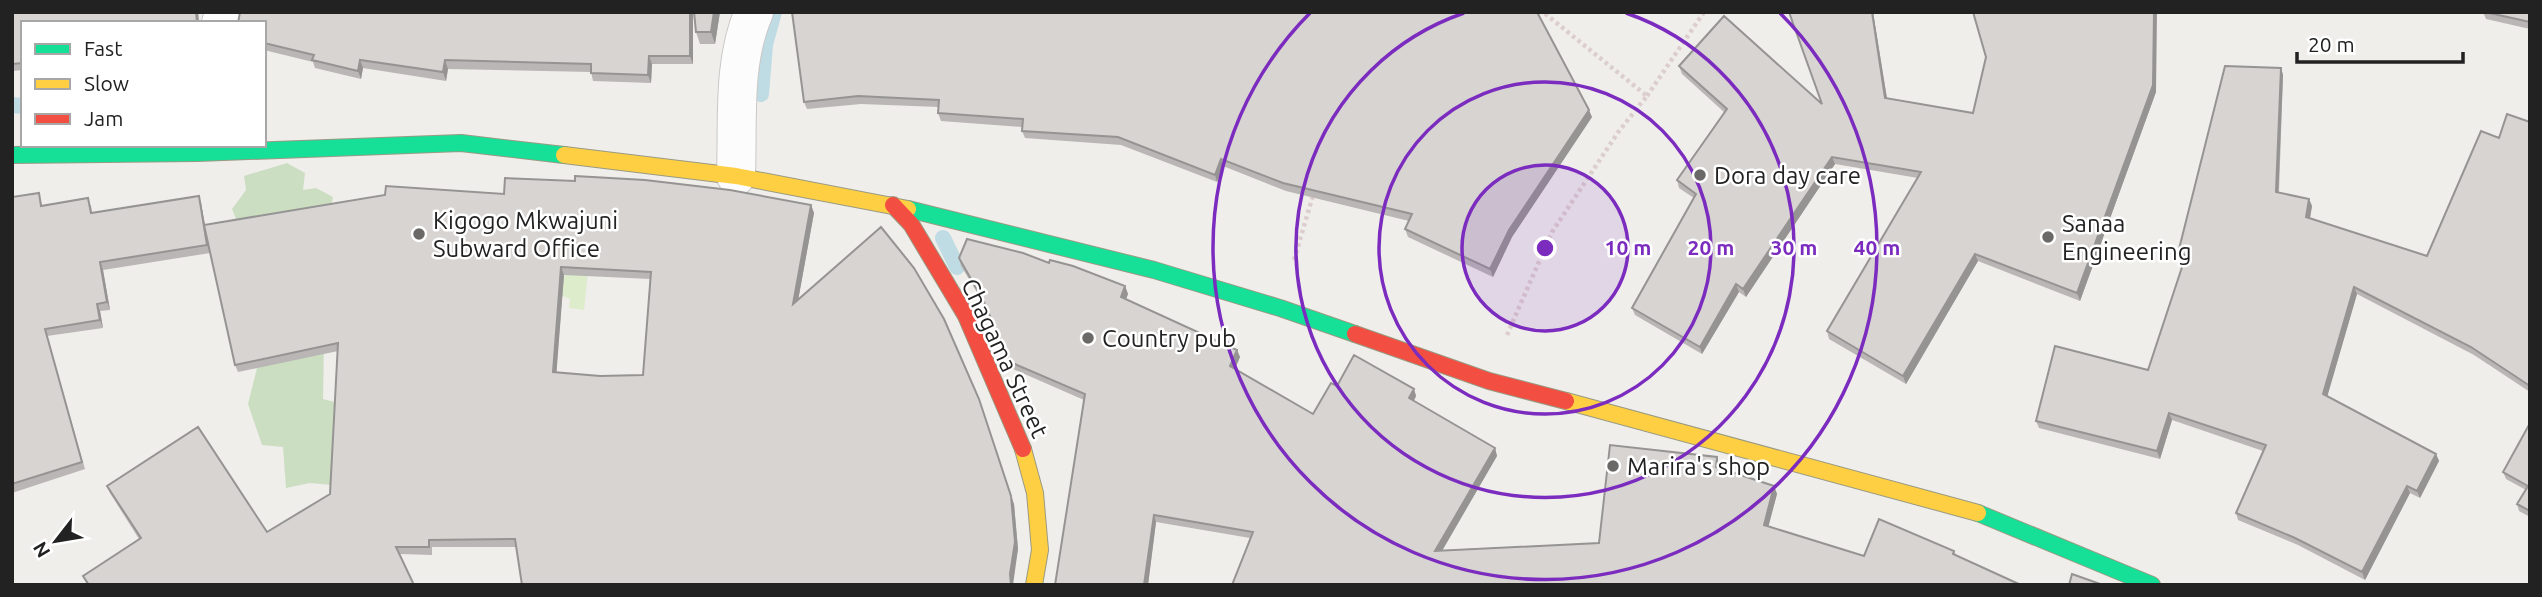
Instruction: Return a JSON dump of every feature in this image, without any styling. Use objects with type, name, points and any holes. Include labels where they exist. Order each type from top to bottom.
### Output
[{"type":"street","points":[[736,176],[739,72],[754,12]]},
{"type":"street","points":[[12,155],[461,143],[736,176],[893,205],[1154,270],[1280,308],[1489,381],[1981,514],[2152,585]]},
{"type":"street","name":"Chagama Street","points":[[893,205],[911,224],[966,316],[1022,444],[1035,493],[1040,550],[1034,585]]},
{"type":"path","points":[[1543,12],[1647,96]]},
{"type":"path","points":[[1489,381],[1522,297],[1552,232],[1619,131],[1647,96],[1704,12]]},
{"type":"path","points":[[1280,308],[1318,180]]},
{"type":"green space","points":[[287,163],[305,173],[303,190],[316,188],[333,197],[329,216],[240,229],[232,209],[246,190],[244,176]]},
{"type":"green space","points":[[590,254],[584,310],[569,308],[570,299],[558,294],[559,280]]},
{"type":"green space","points":[[324,341],[323,399],[346,405],[341,486],[310,483],[286,488],[283,447],[262,445],[248,404],[257,368]]},
{"type":"building","points":[[12,12],[196,12],[197,21],[21,21],[21,63],[12,64]]},
{"type":"building","points":[[240,12],[690,12],[690,56],[649,56],[648,75],[591,73],[591,64],[445,60],[443,72],[360,60],[358,71],[312,60],[314,55],[266,43],[266,21],[238,21]]},
{"type":"building","points":[[694,12],[714,12],[711,32],[696,32]]},
{"type":"building","points":[[792,12],[1537,12],[1589,110],[1509,230],[1490,269],[1405,229],[1412,214],[1283,183],[1221,159],[1215,175],[1118,137],[1022,131],[1023,119],[938,113],[939,100],[858,96],[804,102]]},
{"type":"building","points":[[1789,12],[1872,12],[1885,98],[1973,113],[1986,57],[1973,12],[2154,12],[2153,85],[2077,293],[1975,254],[1903,376],[1827,331],[1921,172],[1832,157],[1743,289],[1736,284],[1700,347],[1632,308],[1696,194],[1677,180],[1727,109],[1679,66],[1724,16],[1822,104]]},
{"type":"building","points":[[2485,12],[2530,12],[2530,22]]},
{"type":"building","points":[[2225,66],[2281,68],[2276,192],[2309,199],[2306,217],[2427,256],[2481,131],[2499,138],[2507,114],[2530,122],[2530,386],[2471,347],[2354,287],[2323,394],[2436,454],[2417,491],[2407,486],[2362,572],[2295,538],[2236,513],[2266,445],[2169,413],[2157,451],[2036,421],[2055,346],[2148,370],[2186,255],[2178,253]]},
{"type":"building","points":[[575,176],[645,180],[730,190],[811,205],[793,304],[881,227],[914,268],[944,319],[979,399],[1011,496],[1015,542],[1011,585],[522,585],[515,539],[429,540],[429,547],[396,547],[414,585],[89,585],[83,576],[141,538],[107,486],[198,427],[267,532],[330,494],[338,343],[235,365],[204,225],[385,195],[386,186],[504,194],[505,178],[575,181]],"holes":[[[561,267],[651,272],[643,375],[600,376],[553,372]]]},
{"type":"building","points":[[39,193],[41,206],[88,198],[91,213],[199,196],[207,245],[100,262],[107,302],[97,304],[100,320],[45,329],[82,462],[12,484],[12,197]]},
{"type":"building","points":[[967,239],[1023,253],[1049,263],[1050,260],[1073,266],[1125,286],[1121,297],[1237,350],[1230,366],[1313,414],[1331,383],[1337,386],[1354,355],[1414,389],[1409,398],[1495,448],[1435,551],[1599,543],[1610,445],[1717,457],[1716,467],[1774,486],[1764,525],[1864,556],[1879,519],[1954,551],[1953,554],[2021,585],[1232,585],[1253,532],[1154,515],[1144,585],[1055,585],[1085,394],[1010,362],[983,300],[959,258]]},
{"type":"building","points":[[2530,423],[2530,511],[2517,504],[2528,486],[2503,472]]},
{"type":"building","points":[[2072,574],[2103,585],[2069,585]]},
{"type":"waterway","points":[[761,94],[765,45],[774,12]]},
{"type":"waterway","points":[[12,105],[21,106]]},
{"type":"waterway","points":[[943,238],[957,267]]},
{"type":"traffic: fast","points":[[12,155],[198,153],[461,143],[564,155]]},
{"type":"traffic: fast","points":[[908,209],[1154,270],[1355,334]]},
{"type":"traffic: fast","points":[[1978,513],[2152,585]]},
{"type":"traffic: slow","points":[[564,155],[736,176],[908,209]]},
{"type":"traffic: slow","points":[[1566,401],[1978,513]]},
{"type":"traffic: slow","points":[[1023,449],[1035,493],[1040,550],[1034,585]]},
{"type":"traffic: jam","points":[[893,205],[911,224],[966,316],[1023,449]]},
{"type":"traffic: jam","points":[[1355,334],[1489,381],[1566,401]]},
{"type":"place","name":"Dora day care","points":[[1700,175]]},
{"type":"place","name":"Kigogo Mkwajuni Subward Office","points":[[419,234]]},
{"type":"place","name":"Sanaa Engineering","points":[[2048,237]]},
{"type":"place","name":"Country pub","points":[[1088,338]]},
{"type":"place","name":"Marira's shop","points":[[1613,466]]}]
